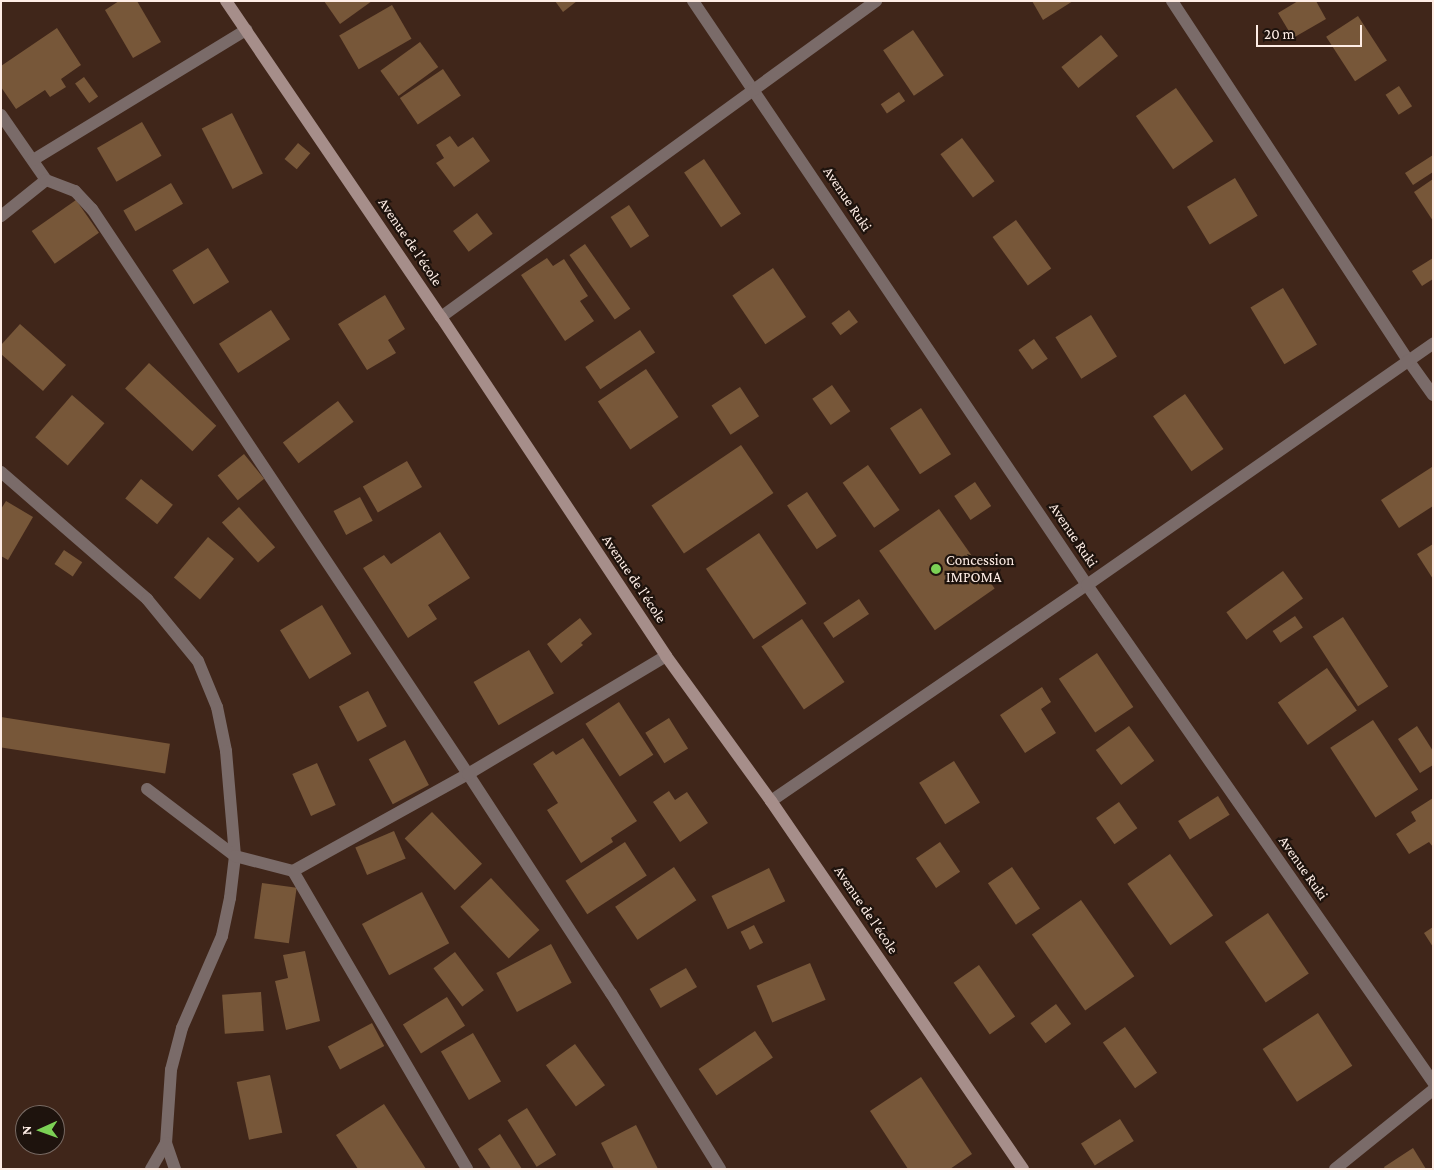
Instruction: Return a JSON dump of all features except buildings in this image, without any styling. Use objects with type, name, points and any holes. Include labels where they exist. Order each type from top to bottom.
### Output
[{"type":"street","name":"Avenue de l'école","points":[[226,1],[441,316],[666,656],[771,801],[1023,1169]]},
{"type":"street","name":"Avenue Ruki","points":[[693,1],[1087,585],[1433,1082]]},
{"type":"street","points":[[441,316],[876,1]]},
{"type":"street","points":[[1172,1],[1408,360],[1433,395]]},
{"type":"street","points":[[33,160],[246,30]]},
{"type":"street","points":[[1,116],[46,180],[75,191],[92,209],[468,774],[611,993],[720,1169]]},
{"type":"street","points":[[1,216],[46,180]]},
{"type":"street","points":[[771,801],[1087,585],[1433,344]]},
{"type":"street","points":[[1,472],[147,599],[198,661],[217,707],[226,751],[235,856],[230,898],[222,936],[185,1020],[171,1070],[166,1143],[175,1169]]},
{"type":"street","points":[[147,789],[235,856],[293,871],[468,774],[666,656]]},
{"type":"street","points":[[293,871],[467,1169]]},
{"type":"street","points":[[1335,1169],[1433,1090]]},
{"type":"street","points":[[151,1169],[166,1143]]},
{"type":"place","name":"Concession IMPOMA","points":[[936,569]]}]
